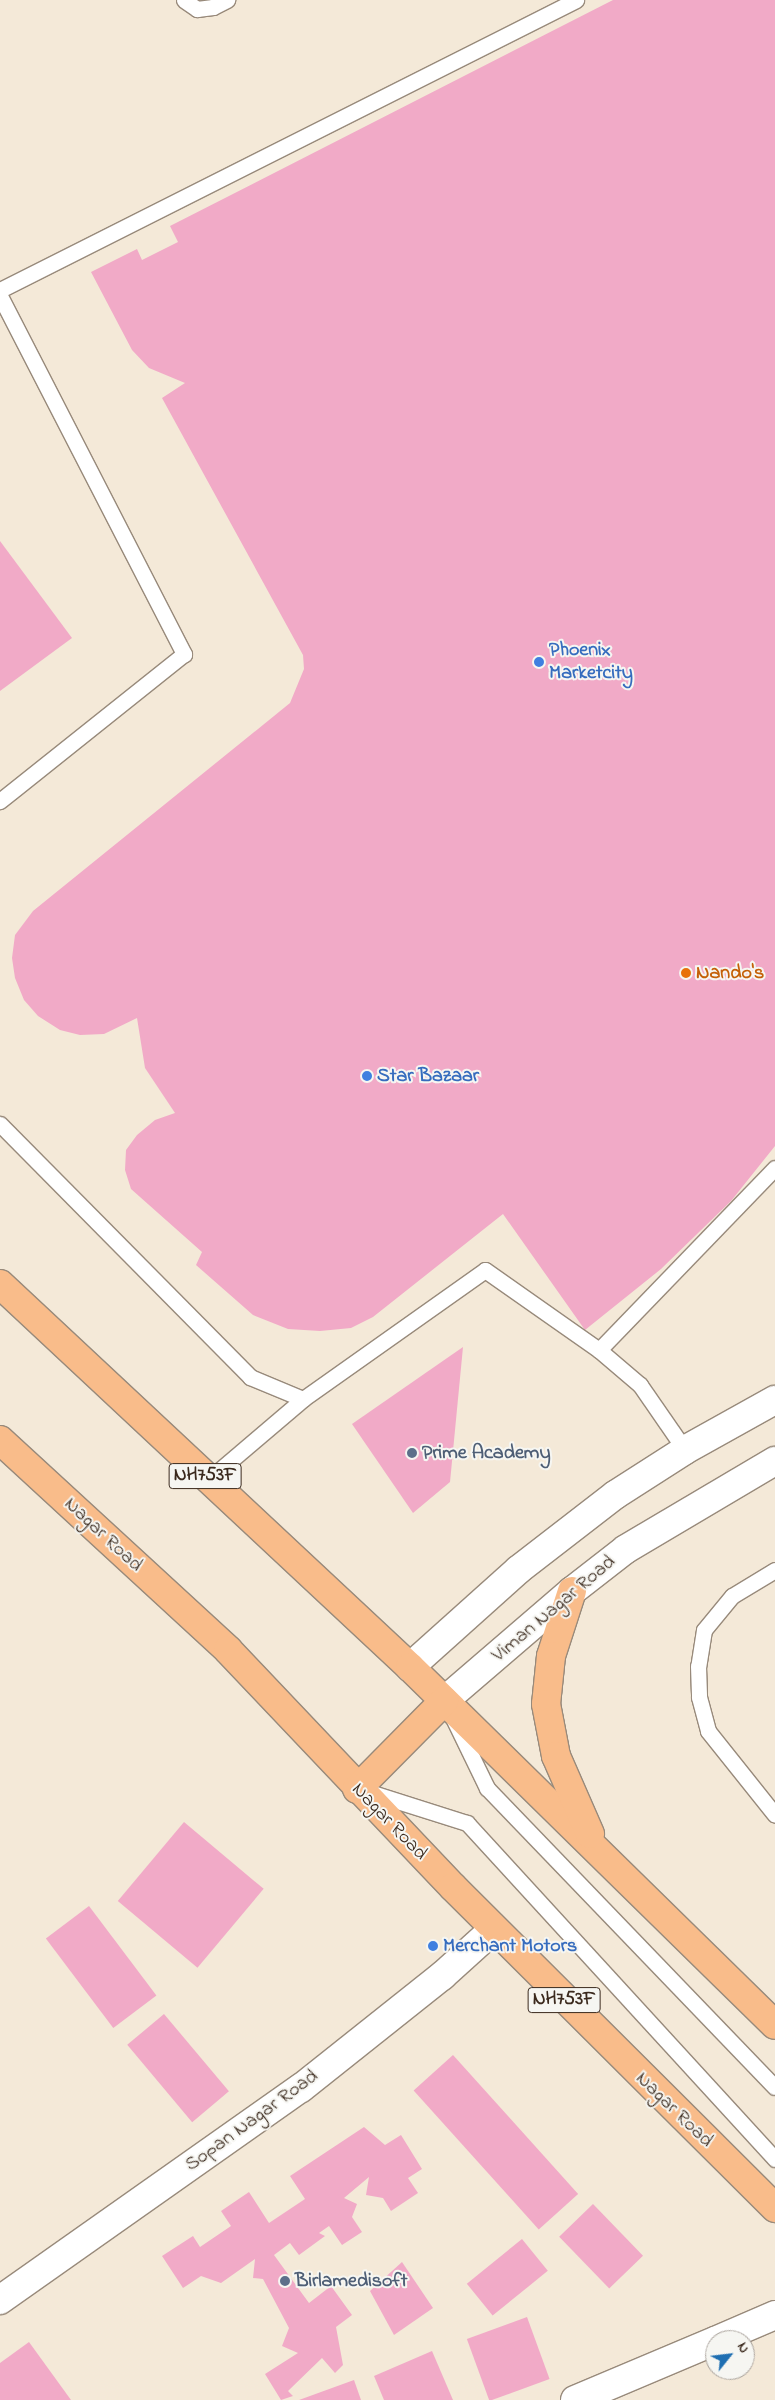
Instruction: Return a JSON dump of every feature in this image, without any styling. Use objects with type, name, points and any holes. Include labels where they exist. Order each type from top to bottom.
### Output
[{"type":"highway","name":"NH753F","points":[[0,1284],[410,1667],[775,2024]]},
{"type":"highway","name":"Nagar Road","points":[[0,1440],[228,1650],[357,1789],[494,1929],[775,2208]]},
{"type":"highway","points":[[572,1592],[551,1656],[546,1704],[556,1756],[595,1846]]},
{"type":"highway","name":"Viman Nagar Road","points":[[357,1789],[444,1700]]},
{"type":"street","points":[[410,1667],[518,1570],[615,1496],[685,1450],[775,1400]]},
{"type":"street","name":"Viman Nagar Road","points":[[444,1700],[626,1549],[775,1461]]},
{"type":"street","name":"Sopan Nagar Road","points":[[0,2300],[301,2088],[442,1976],[494,1929]]},
{"type":"street","points":[[740,2330],[775,2315]]},
{"type":"street","points":[[575,2400],[705,2345]]},
{"type":"lane","points":[[184,0],[197,10],[213,8],[227,0]]},
{"type":"lane","points":[[0,290],[576,0]]},
{"type":"lane","points":[[0,296],[184,654],[0,801]]},
{"type":"lane","points":[[0,1124],[250,1377],[303,1399]]},
{"type":"lane","points":[[599,1350],[775,1168]]},
{"type":"lane","points":[[209,1479],[303,1399],[485,1270],[599,1350],[640,1385],[685,1450]]},
{"type":"lane","points":[[775,1570],[732,1596],[704,1630],[698,1666],[699,1698],[708,1731],[775,1814]]},
{"type":"lane","points":[[444,1700],[487,1788],[775,2086]]},
{"type":"lane","points":[[357,1789],[467,1823],[775,2160]]},
{"type":"building","name":"Phoenix Marketcity","points":[[613,0],[775,0],[775,1146],[731,1201],[661,1269],[585,1330],[503,1214],[373,1317],[351,1328],[320,1331],[288,1329],[253,1315],[196,1265],[202,1252],[131,1189],[125,1170],[126,1150],[137,1135],[155,1120],[175,1113],[145,1068],[137,1018],[104,1034],[80,1035],[60,1030],[38,1016],[24,1000],[15,978],[12,958],[15,935],[33,911],[290,703],[304,669],[303,655],[162,398],[185,383],[149,368],[132,350],[91,272],[137,249],[142,260],[178,242],[170,226]]},
{"type":"building","points":[[0,541],[72,638],[0,691]]},
{"type":"building","name":"Prime Academy","points":[[463,1347],[450,1482],[413,1513],[352,1424]]},
{"type":"building","points":[[184,1822],[264,1889],[197,1968],[118,1901]]},
{"type":"building","points":[[89,1906],[156,1995],[113,2028],[46,1938]]},
{"type":"building","points":[[164,2014],[229,2091],[192,2122],[127,2045]]},
{"type":"building","points":[[453,2055],[578,2194],[539,2229],[414,2090]]},
{"type":"building","points":[[364,2127],[385,2145],[401,2135],[422,2169],[408,2178],[418,2193],[391,2211],[383,2198],[366,2195],[369,2177],[344,2198],[357,2204],[352,2217],[362,2232],[342,2245],[329,2226],[319,2233],[325,2236],[299,2255],[290,2243],[274,2255],[309,2303],[331,2286],[352,2315],[336,2327],[343,2365],[335,2373],[322,2358],[288,2391],[293,2396],[281,2400],[265,2374],[298,2353],[282,2346],[289,2328],[263,2279],[253,2278],[255,2259],[221,2283],[201,2276],[183,2288],[162,2256],[193,2236],[200,2247],[231,2226],[221,2211],[249,2192],[269,2223],[305,2199],[290,2176]]},
{"type":"building","points":[[593,2204],[643,2256],[609,2288],[559,2237]]},
{"type":"building","points":[[522,2239],[548,2271],[493,2316],[467,2284]]},
{"type":"building","points":[[402,2262],[433,2308],[394,2335],[370,2291]]},
{"type":"building","points":[[527,2317],[550,2379],[489,2400],[467,2339]]},
{"type":"building","points":[[29,2342],[71,2400],[0,2400],[0,2363]]},
{"type":"building","points":[[432,2351],[453,2400],[384,2400],[374,2376]]},
{"type":"building","points":[[354,2380],[361,2400],[299,2400]]},
{"type":"place","name":"Phoenix Marketcity","points":[[539,662]]},
{"type":"place","name":"Nando's","points":[[686,973]]},
{"type":"place","name":"Star Bazaar","points":[[367,1076]]},
{"type":"place","name":"Prime Academy","points":[[412,1453]]},
{"type":"place","name":"Merchant Motors","points":[[433,1946]]},
{"type":"place","name":"Birlamedisoft","points":[[285,2281]]}]
